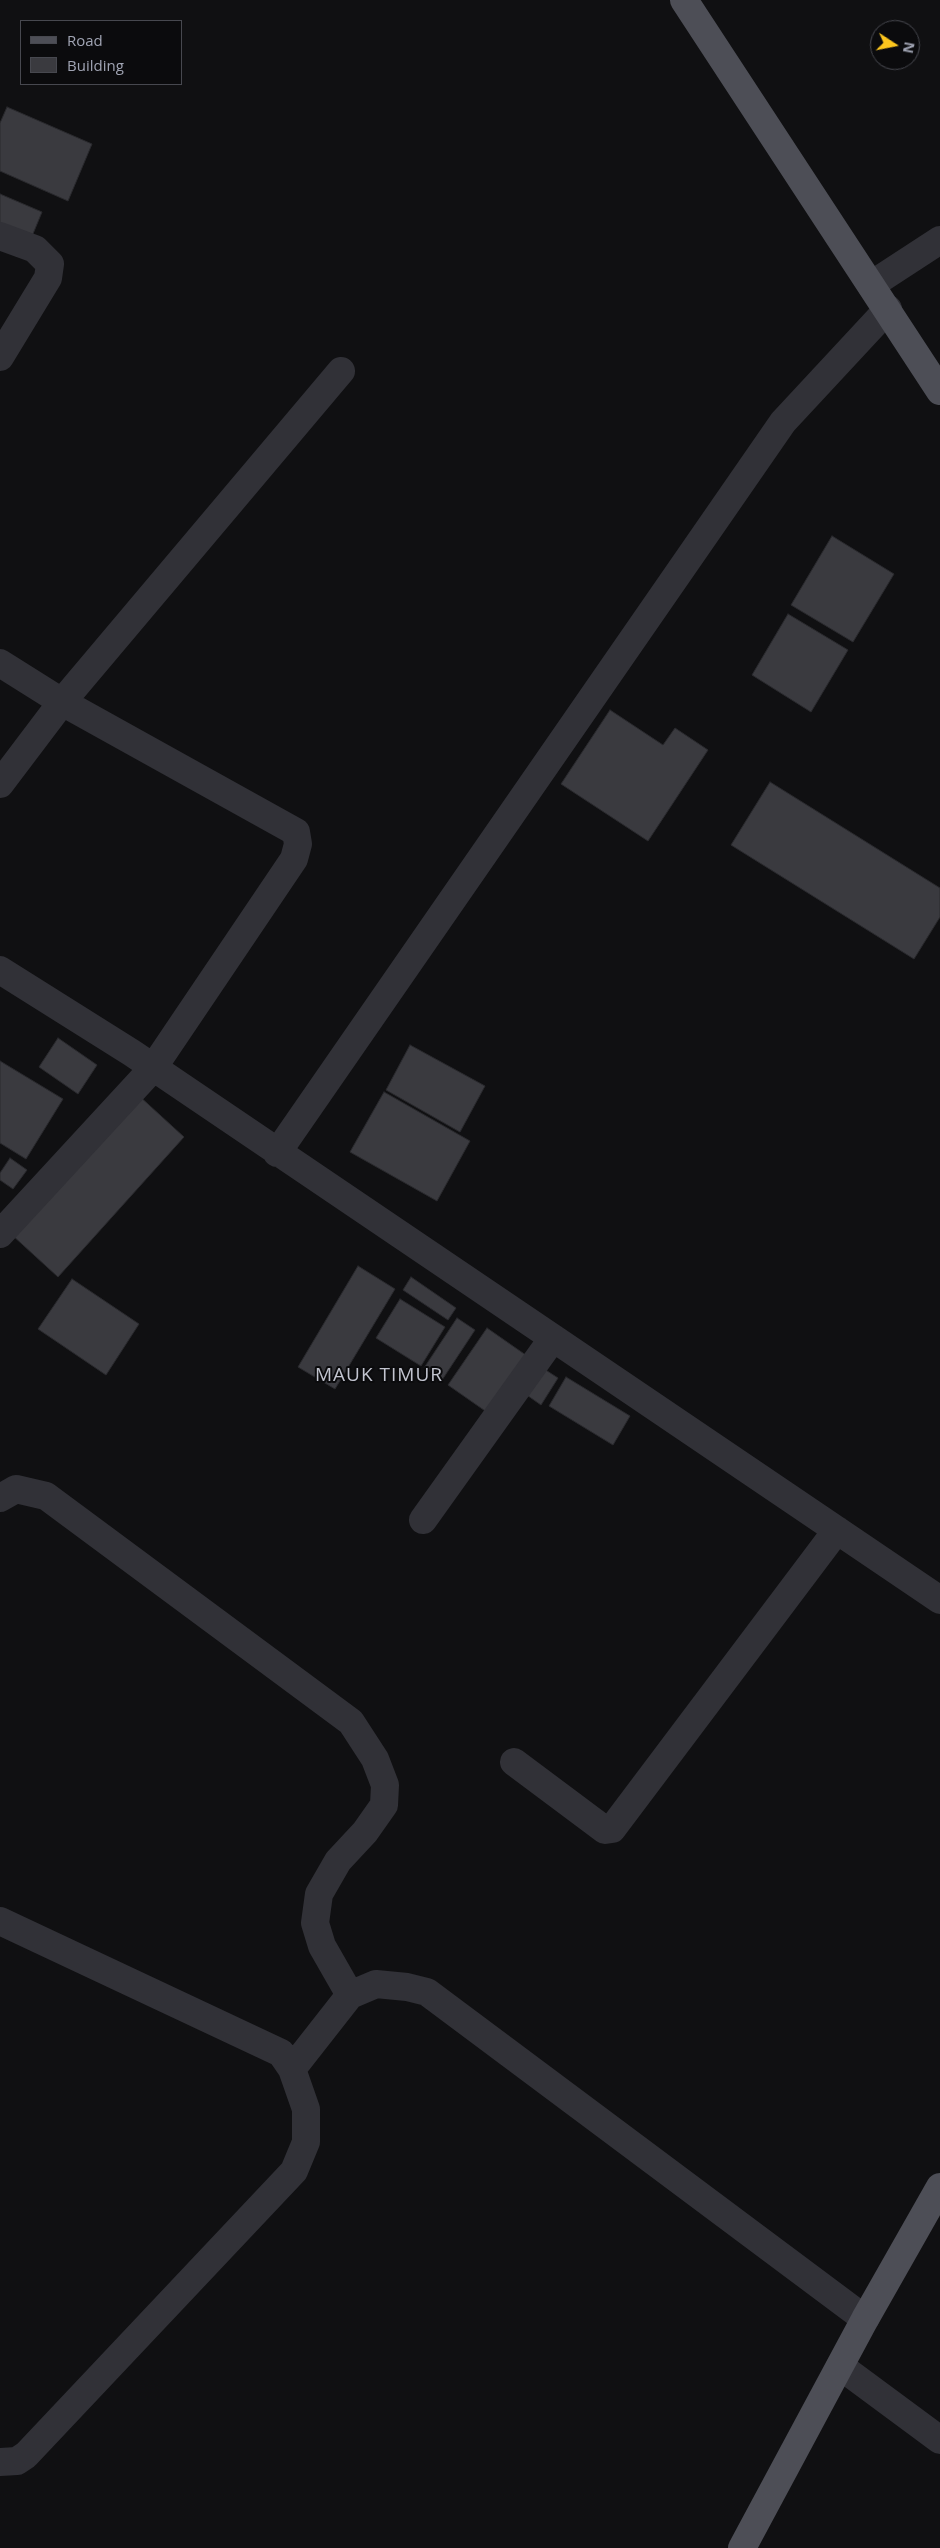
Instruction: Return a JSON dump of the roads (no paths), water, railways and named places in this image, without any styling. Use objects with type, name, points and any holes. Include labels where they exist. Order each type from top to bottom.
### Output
[{"type":"main road","points":[[684,0],[940,391]]},
{"type":"main road","points":[[742,2548],[840,2366],[940,2187]]},
{"type":"street","points":[[0,236],[35,249],[50,264],[48,278],[0,357]]},
{"type":"street","points":[[871,285],[940,240]]},
{"type":"street","points":[[277,1153],[783,422],[888,309]]},
{"type":"street","points":[[0,784],[62,702],[341,371]]},
{"type":"street","points":[[0,663],[62,702],[296,832],[298,844],[294,859],[153,1068],[0,1234]]},
{"type":"street","points":[[0,970],[153,1068],[940,1600]]},
{"type":"street","points":[[423,1520],[553,1338]]},
{"type":"street","points":[[0,1498],[16,1489],[46,1496],[83,1526],[351,1722],[375,1759],[385,1785],[384,1804],[365,1832],[338,1861],[328,1878],[319,1894],[315,1923],[322,1946],[350,1994]]},
{"type":"street","points":[[514,1762],[605,1830],[612,1829],[837,1530]]},
{"type":"street","points":[[0,1921],[281,2053],[292,2069],[306,2110],[306,2142],[294,2172],[26,2454],[16,2461],[2,2466]]},
{"type":"street","points":[[292,2069],[350,1994],[376,1984],[407,1987],[427,1992],[866,2319]]},
{"type":"street","points":[[840,2366],[940,2440]]},
{"type":"district","name":"MAUK TIMUR","points":[[379,1376]]}]
